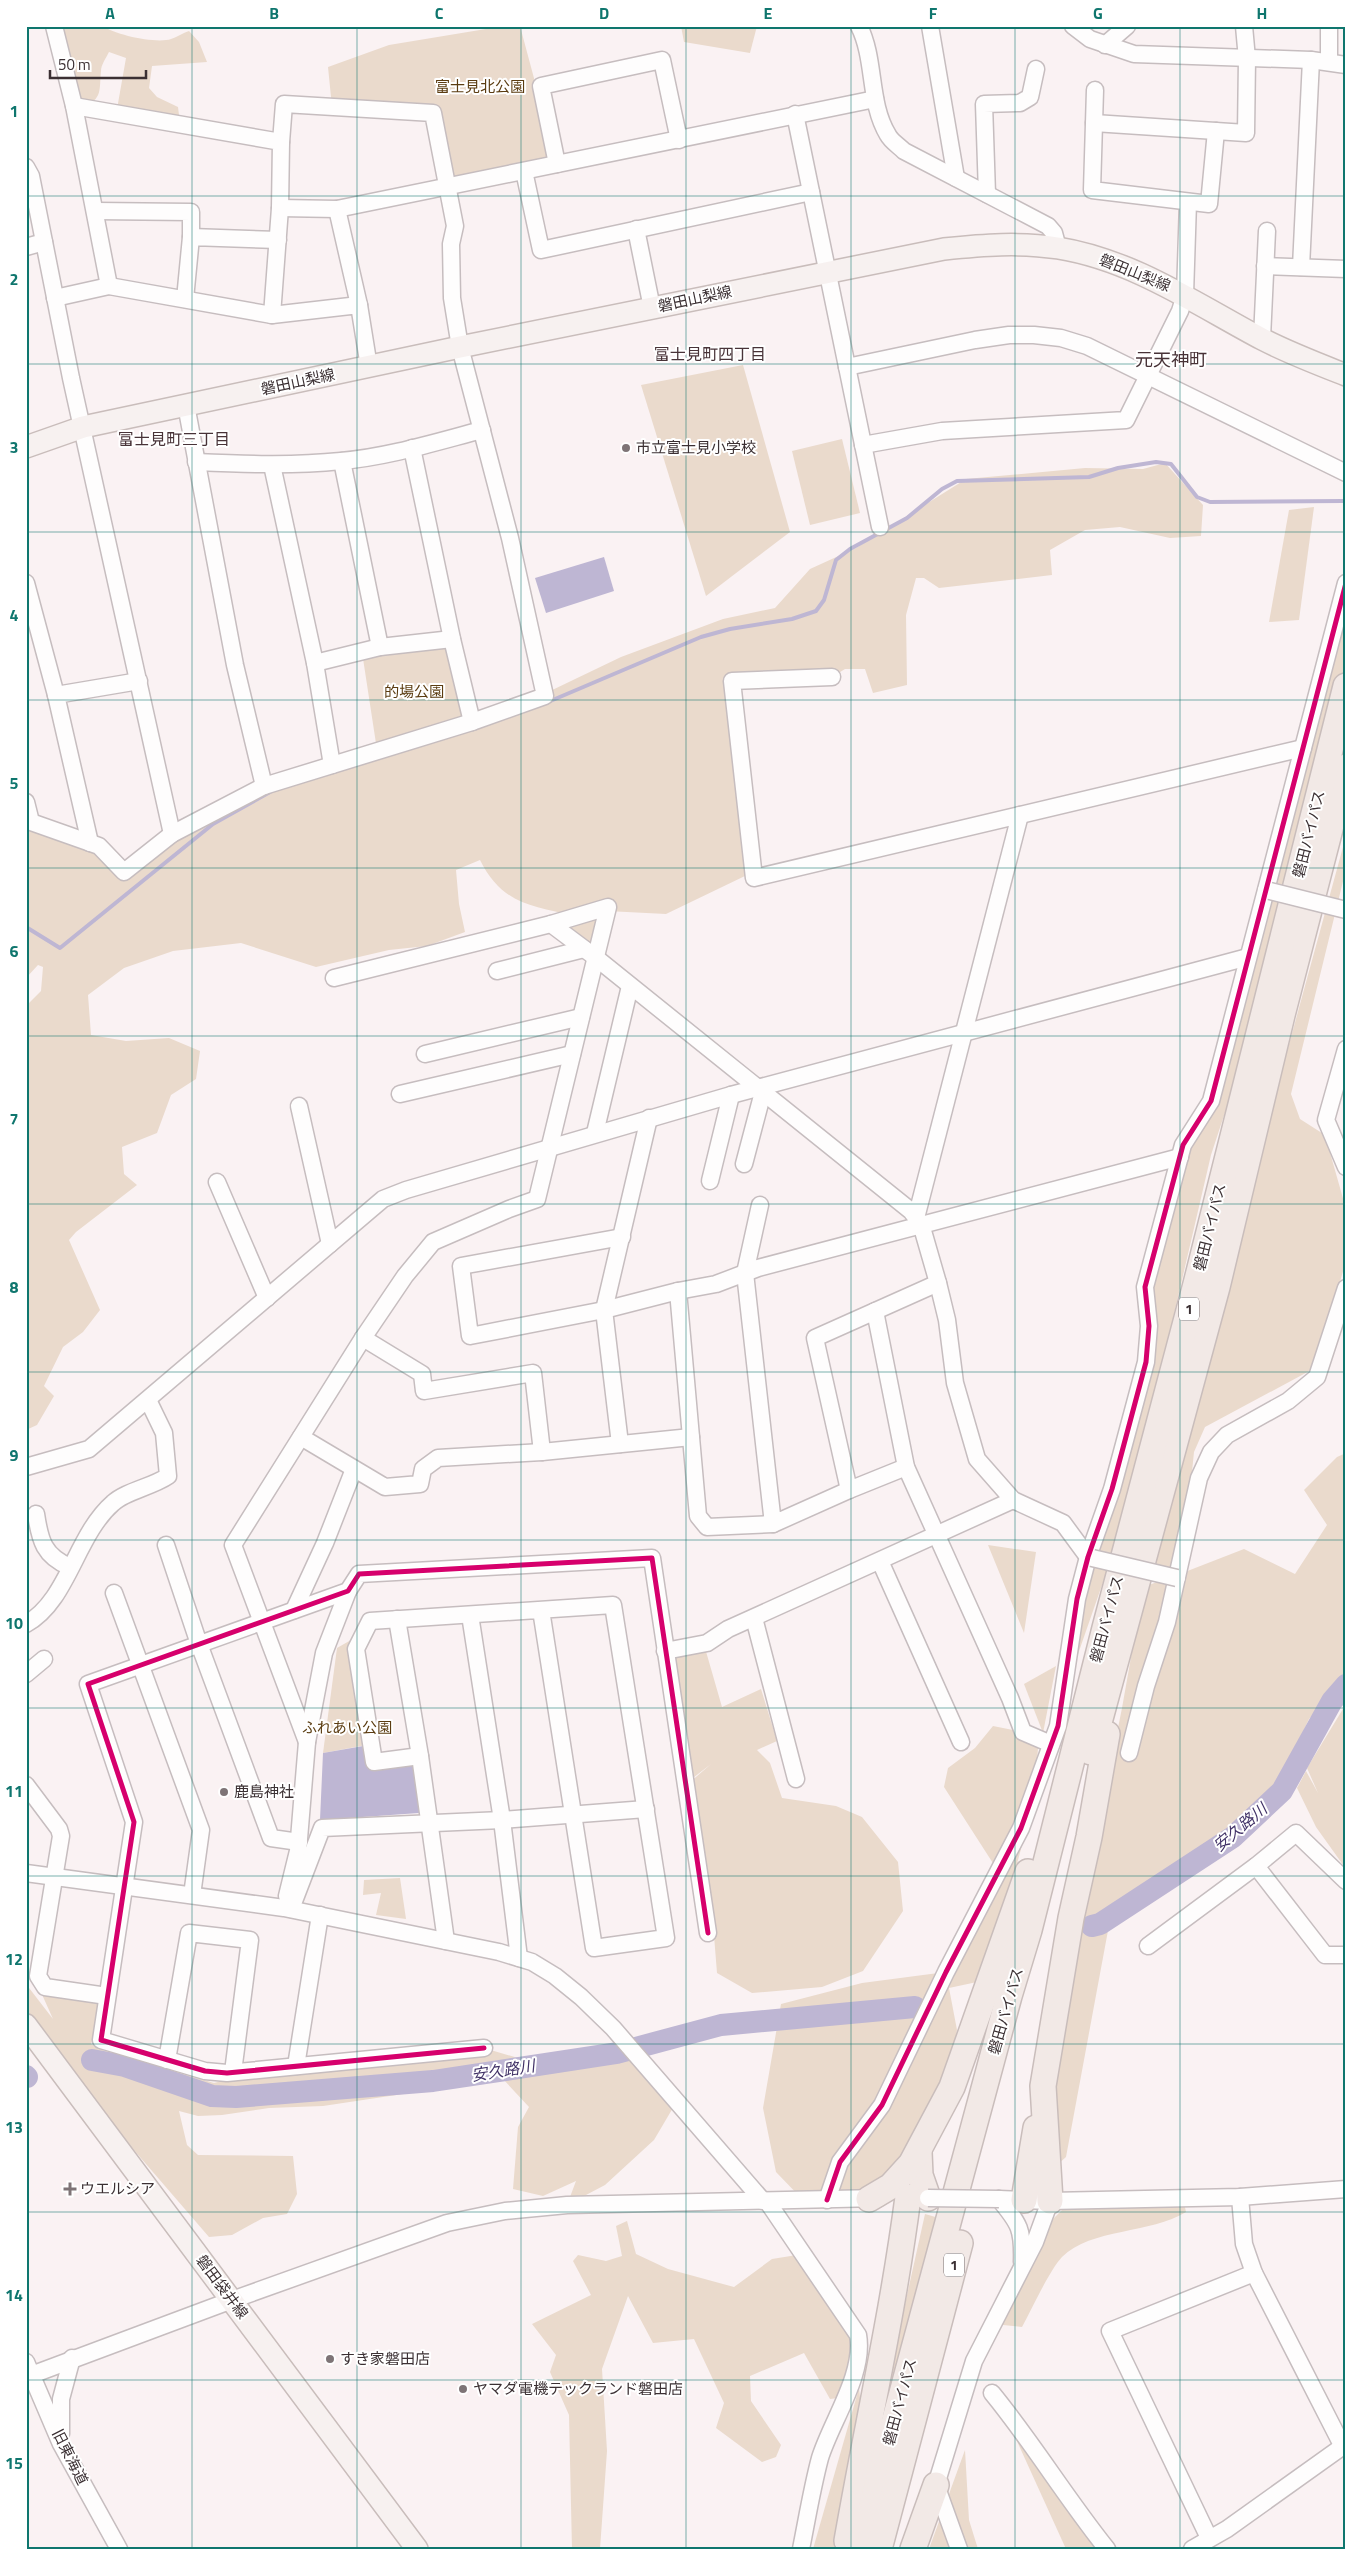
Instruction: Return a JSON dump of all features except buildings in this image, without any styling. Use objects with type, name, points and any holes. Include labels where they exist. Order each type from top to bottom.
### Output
[{"type":"highway","name":"磐田バイパス","points":[[879,2549],[1030,1982],[1037,1931],[1114,1630],[1196,1284],[1346,686]]},
{"type":"highway","name":"磐田バイパス","points":[[1114,1630],[1216,1287],[1282,1015],[1346,767]]},
{"type":"highway","name":"1","points":[[1050,2201],[1043,2086],[1071,1918],[1089,1836],[1114,1630]]},
{"type":"highway","points":[[869,2199],[891,2186],[911,2164],[952,2087],[1114,1630]]},
{"type":"highway","name":"磐田バイパス","points":[[860,2549],[1009,1996],[1037,1931]]},
{"type":"highway","points":[[1024,2200],[1043,2086]]},
{"type":"highway","points":[[846,2549],[862,2451],[898,2276],[918,2198],[919,2152]]},
{"type":"highway","points":[[913,2549],[936,2485]]},
{"type":"main road","name":"磐田山梨線","points":[[26,448],[83,427],[460,347],[944,249],[1005,243],[1058,248],[1108,260],[1185,295],[1262,338],[1346,376]]},
{"type":"main road","name":"磐田袋井線","points":[[26,2025],[417,2549]]},
{"type":"street","points":[[54,26],[74,106],[109,286]]},
{"type":"street","points":[[859,26],[864,37],[876,100],[888,136],[904,151],[1048,226],[1054,233],[1058,248]]},
{"type":"street","points":[[930,26],[956,178]]},
{"type":"street","points":[[1073,26],[1090,39],[1134,54],[1311,60],[1346,65]]},
{"type":"street","points":[[1105,44],[1127,26]]},
{"type":"street","points":[[1094,123],[1216,130],[1246,134],[1247,58],[1244,26]]},
{"type":"street","points":[[1329,26],[1329,62]]},
{"type":"street","points":[[557,164],[541,86],[662,60],[679,140]]},
{"type":"street","points":[[1302,267],[1311,60]]},
{"type":"street","points":[[988,194],[984,104],[1020,103],[1030,97],[1036,70]]},
{"type":"street","points":[[1095,90],[1092,190],[1208,204],[1216,130]]},
{"type":"street","points":[[280,208],[337,209],[679,140],[794,114],[876,100]]},
{"type":"street","points":[[26,802],[31,822],[99,846],[124,872],[172,834],[264,786],[472,722],[545,696],[510,538],[460,347],[452,298],[451,244],[455,226],[432,113],[284,104],[281,142],[280,208],[272,316]]},
{"type":"street","points":[[74,106],[281,142]]},
{"type":"street","points":[[794,114],[880,527]]},
{"type":"street","points":[[26,167],[31,176],[55,298],[172,834]]},
{"type":"street","points":[[524,171],[541,250],[811,192]]},
{"type":"street","points":[[863,445],[942,431],[1126,420],[1180,311],[1185,295],[1188,202]]},
{"type":"street","points":[[337,209],[359,305],[369,367]]},
{"type":"street","points":[[95,211],[190,212],[191,237],[185,299]]},
{"type":"street","points":[[636,229],[652,308]]},
{"type":"street","points":[[1262,338],[1267,231]]},
{"type":"street","points":[[191,237],[278,240]]},
{"type":"street","points":[[26,247],[44,242]]},
{"type":"street","points":[[1265,266],[1346,269]]},
{"type":"street","points":[[55,298],[109,286],[272,316],[359,305]]},
{"type":"street","points":[[847,367],[976,340],[1034,335],[1061,338],[1087,346],[1149,375],[1346,473]]},
{"type":"street","points":[[186,405],[235,665],[264,786]]},
{"type":"street","points":[[196,462],[272,464],[342,461],[412,448],[482,430]]},
{"type":"street","points":[[412,448],[452,639],[472,722]]},
{"type":"street","points":[[342,461],[380,647]]},
{"type":"street","points":[[272,464],[315,663],[332,765]]},
{"type":"street","points":[[26,583],[56,695],[90,843]]},
{"type":"street","points":[[827,2200],[840,2162],[882,2105],[946,1972],[1021,1828],[1058,1726],[1077,1599],[1088,1557],[1112,1489],[1146,1362],[1149,1326],[1145,1286],[1183,1145],[1211,1101],[1346,583]]},
{"type":"street","points":[[315,663],[380,647],[452,639]]},
{"type":"street","points":[[832,677],[732,681],[754,878],[1303,748]]},
{"type":"street","points":[[56,695],[139,681]]},
{"type":"street","points":[[918,1221],[1020,815]]},
{"type":"street","points":[[1266,890],[1346,910]]},
{"type":"street","points":[[307,1742],[233,1545],[363,1338],[405,1276],[433,1242],[537,1199],[581,1017],[590,953],[608,907],[551,924],[334,978]]},
{"type":"street","points":[[551,924],[590,953],[912,1211],[918,1221],[938,1282],[947,1320],[954,1383],[977,1459],[1013,1500],[1063,1523],[1088,1557],[1177,1578]]},
{"type":"street","points":[[497,972],[590,953]]},
{"type":"street","points":[[26,1467],[90,1449],[383,1199],[406,1190],[550,1146],[731,1094],[760,1090],[964,1032],[1248,957]]},
{"type":"street","points":[[595,1133],[630,986]]},
{"type":"street","points":[[426,1054],[581,1017]]},
{"type":"street","points":[[1346,1049],[1326,1120],[1346,1168]]},
{"type":"street","points":[[400,1094],[572,1054]]},
{"type":"street","points":[[744,1164],[760,1090]]},
{"type":"street","points":[[710,1181],[731,1094]]},
{"type":"street","points":[[299,1106],[330,1244]]},
{"type":"street","points":[[620,1444],[604,1310],[649,1118]]},
{"type":"street","points":[[622,1237],[461,1266],[470,1336],[604,1310],[678,1291],[716,1284],[745,1273],[918,1221],[1180,1157]]},
{"type":"street","points":[[217,1182],[267,1298]]},
{"type":"street","points":[[760,1205],[745,1273],[773,1524]]},
{"type":"street","points":[[849,1490],[815,1338],[938,1282]]},
{"type":"street","points":[[1129,1753],[1146,1686],[1167,1622],[1187,1521],[1199,1478],[1211,1452],[1227,1435],[1288,1401],[1317,1377],[1346,1288]]},
{"type":"street","points":[[678,1291],[698,1516],[707,1527],[773,1524],[906,1467]]},
{"type":"street","points":[[875,1311],[906,1467],[1010,1698],[1023,1732],[1051,1744]]},
{"type":"street","points":[[363,1338],[422,1374],[424,1391],[533,1373],[542,1452]]},
{"type":"street","points":[[26,1624],[34,1620],[58,1592],[88,1535],[113,1502],[168,1476],[164,1433],[148,1400]]},
{"type":"street","points":[[301,1437],[385,1488],[401,1488],[420,1484],[423,1469],[438,1458],[542,1452],[691,1437]]},
{"type":"street","points":[[294,1610],[325,1544],[354,1469]]},
{"type":"street","points":[[665,1651],[707,1643],[728,1628],[754,1618],[1013,1500]]},
{"type":"street","points":[[36,1514],[38,1531],[53,1560],[70,1567]]},
{"type":"street","points":[[166,1545],[199,1644],[271,1838],[298,1842]]},
{"type":"street","points":[[288,1909],[298,1842],[307,1742],[324,1653],[348,1591],[359,1574],[652,1558],[708,1933]]},
{"type":"street","points":[[880,1561],[961,1742]]},
{"type":"street","points":[[348,1591],[88,1684],[134,1822],[101,2040],[205,2072],[233,2072],[484,2048]]},
{"type":"street","points":[[114,1593],[201,1830],[192,1895]]},
{"type":"street","points":[[420,1756],[374,1762],[356,1649],[370,1621],[541,1610],[613,1606],[666,1938],[594,1948],[541,1610]]},
{"type":"street","points":[[470,1615],[502,1820],[519,1958]]},
{"type":"street","points":[[754,1618],[796,1779]]},
{"type":"street","points":[[397,1619],[420,1756],[446,1941]]},
{"type":"street","points":[[26,1674],[44,1659]]},
{"type":"street","points":[[26,1785],[59,1829],[61,1836],[38,1976],[45,1987],[108,1996]]},
{"type":"street","points":[[288,1909],[322,1828],[502,1820],[646,1809]]},
{"type":"street","points":[[1148,1946],[1256,1866],[1296,1833],[1346,1882]]},
{"type":"street","points":[[1256,1866],[1325,1955],[1346,1955]]},
{"type":"street","points":[[26,1873],[192,1895],[320,1915],[519,1958],[532,1962],[555,1976],[613,2028],[765,2201],[858,2335],[860,2346],[847,2397],[821,2458],[801,2549]]},
{"type":"street","points":[[296,2066],[320,1915]]},
{"type":"street","points":[[167,2060],[189,1933],[250,1940],[233,2072]]},
{"type":"street","points":[[28,2371],[72,2358],[446,2223],[505,2211],[567,2204],[918,2198],[1050,2201],[1240,2197],[1346,2189]]},
{"type":"street","points":[[1192,2549],[1227,2529],[1344,2446],[1254,2273],[1244,2244],[1240,2197]]},
{"type":"street","points":[[1000,2199],[1016,2219],[1023,2237],[1022,2268]]},
{"type":"street","points":[[959,2549],[936,2485],[974,2361],[1035,2242],[1050,2201]]},
{"type":"street","points":[[1209,2538],[1110,2331],[1254,2273]]},
{"type":"street","points":[[62,2444],[61,2399],[72,2358]]},
{"type":"street","name":"旧東海道","points":[[28,2371],[62,2444],[119,2549]]},
{"type":"street","points":[[992,2392],[1022,2429],[1084,2520],[1107,2549]]},
{"type":"green space","points":[[59,26],[103,26],[117,33],[156,40],[171,39],[189,31],[199,42],[207,62],[152,66],[149,88],[157,97],[178,107],[179,115],[173,119],[117,109],[126,58],[109,52],[102,66],[99,93],[94,101],[83,107]]},
{"type":"green space","name":"富士見北公園","points":[[504,26],[520,26],[557,164],[447,186],[432,113],[332,107],[328,67],[389,45]]},
{"type":"green space","points":[[681,26],[757,26],[750,53],[684,42]]},
{"type":"green space","points":[[743,365],[790,532],[706,596],[641,385]]},
{"type":"green space","points":[[842,439],[860,513],[810,525],[792,451]]},
{"type":"green space","name":"的場公園","points":[[1165,463],[1203,505],[1201,536],[1170,538],[1120,527],[1085,530],[1050,550],[1052,575],[939,588],[924,578],[916,578],[906,615],[907,685],[873,693],[865,669],[845,669],[832,677],[732,681],[747,875],[666,914],[607,911],[595,957],[557,922],[575,916],[519,901],[498,886],[480,860],[456,870],[459,904],[465,932],[427,946],[389,950],[316,967],[241,943],[173,951],[124,968],[88,995],[91,1035],[126,1041],[169,1038],[200,1051],[196,1079],[171,1095],[157,1133],[122,1147],[124,1174],[137,1185],[76,1232],[69,1240],[100,1310],[83,1332],[63,1347],[44,1386],[54,1396],[37,1425],[26,1430],[26,1006],[41,991],[43,967],[38,965],[26,978],[26,819],[98,847],[124,872],[264,786],[377,750],[362,652],[452,639],[477,726],[621,657],[723,619],[775,608],[810,569],[856,548],[966,479],[1085,468],[1143,469]]},
{"type":"green space","points":[[1314,507],[1299,620],[1269,622],[1289,510]]},
{"type":"green space","points":[[1346,560],[1346,686],[1282,939],[1211,1155],[1168,1340],[1110,1562],[1061,1703],[1094,1541],[1136,1400],[1149,1269],[1180,1157],[1207,1122],[1336,623]]},
{"type":"green space","points":[[1346,836],[1346,869],[1291,1094],[1300,1119],[1325,1135],[1346,1209],[1346,1261],[1315,1368],[1205,1427],[1194,1452],[1187,1521],[1172,1577],[1244,1549],[1295,1574],[1327,1525],[1304,1490],[1337,1457],[1346,1453],[1346,1677],[1309,1719],[1283,1774],[1243,1826],[1180,1870],[1112,1909],[1066,2157],[1056,2166],[1051,2087],[1077,1931],[1133,1646],[1136,1590],[1170,1577],[1145,1571]]},
{"type":"green space","points":[[988,1545],[1036,1552],[1024,1633]]},
{"type":"green space","name":"ふれあい公園","points":[[351,1640],[372,1744],[323,1753],[337,1648]]},
{"type":"green space","points":[[705,1648],[722,1707],[761,1689],[777,1741],[757,1750],[770,1763],[782,1798],[836,1806],[862,1817],[898,1862],[903,1911],[863,1971],[822,1987],[752,1993],[717,1973],[713,1923],[689,1783],[711,1764],[689,1781],[670,1650]]},
{"type":"green space","points":[[1056,1666],[1043,1733],[1024,1684]]},
{"type":"green space","points":[[1346,1704],[1346,1869],[1316,1827],[1297,1788],[1306,1771],[1318,1793],[1307,1768]]},
{"type":"green space","points":[[993,1726],[1023,1732],[1038,1748],[1035,1777],[1031,1807],[1016,1867],[977,1982],[949,1988],[957,2030],[945,2101],[869,2199],[803,2200],[776,2172],[763,2108],[781,2004],[862,1983],[946,1972],[949,1987],[998,1871],[944,1787],[948,1768],[975,1748]]},
{"type":"green space","points":[[400,1878],[406,1919],[376,1915],[381,1893],[363,1895],[364,1880]]},
{"type":"green space","points":[[26,1984],[53,2019],[40,1990],[107,1996],[91,2044],[105,2051],[214,2083],[268,2069],[484,2048],[562,2071],[578,2058],[639,2058],[677,2101],[654,2140],[605,2185],[567,2205],[576,2181],[543,2196],[513,2189],[518,2127],[529,2107],[503,2079],[323,2106],[269,2108],[222,2115],[198,2116],[179,2111],[187,2145],[198,2155],[293,2156],[297,2194],[287,2214],[263,2218],[232,2235],[209,2237],[26,2025]]},
{"type":"green space","points":[[1183,2198],[1186,2212],[1172,2219],[1105,2236],[1074,2248],[1057,2263],[1022,2327],[1003,2325],[1001,2307],[1054,2218],[1071,2201]]},
{"type":"green space","points":[[925,2214],[939,2218],[872,2453]]},
{"type":"green space","points":[[627,2221],[636,2254],[668,2269],[734,2287],[772,2259],[803,2254],[860,2346],[847,2397],[830,2399],[804,2353],[750,2376],[751,2401],[781,2445],[776,2457],[762,2462],[716,2428],[724,2403],[694,2339],[653,2343],[628,2296],[602,2369],[607,2451],[600,2549],[572,2549],[569,2415],[550,2372],[556,2355],[532,2324],[591,2295],[573,2261],[578,2255],[606,2261],[622,2256],[616,2226]]},
{"type":"green space","points":[[859,2388],[862,2415],[835,2549],[813,2549]]},
{"type":"green space","points":[[1022,2429],[1107,2549],[1066,2549],[1016,2439]]},
{"type":"green space","points":[[965,2450],[969,2520],[978,2549],[929,2549]]},
{"type":"shaded area","points":[[604,557],[614,591],[546,613],[535,578]]},
{"type":"shaded area","points":[[369,1745],[373,1766],[409,1762],[415,1768],[421,1809],[419,1813],[320,1820],[323,1753]]},
{"type":"waterway","points":[[548,702],[701,637],[730,629],[792,619],[816,611],[824,600],[836,560],[850,549],[907,518],[942,489],[957,481],[1089,477],[1118,468],[1156,462],[1171,464],[1197,497],[1210,502],[1343,501]]},
{"type":"waterway","points":[[26,927],[60,948],[213,824],[270,792]]},
{"type":"waterway","name":"安久路川","points":[[1092,1926],[1100,1924],[1233,1837],[1282,1791],[1332,1701],[1346,1685]]},
{"type":"waterway","name":"安久路川","points":[[92,2060],[125,2066],[212,2096],[236,2097],[433,2081],[617,2053],[721,2025],[915,2007]]},
{"type":"cycle path","points":[[827,2200],[840,2162],[882,2105],[946,1972],[1021,1828],[1058,1726],[1077,1599],[1088,1557],[1112,1489],[1146,1362],[1149,1326],[1145,1287],[1183,1145],[1211,1101],[1346,583]]},
{"type":"cycle path","points":[[484,2048],[227,2073],[205,2071],[101,2040],[134,1822],[88,1684],[348,1591],[359,1574],[652,1558],[708,1933]]},
{"type":"place","name":"市立富士見小学校","points":[[626,448]]},
{"type":"place","name":"鹿島神社","points":[[224,1792]]},
{"type":"place","name":"ウエルシア","points":[[70,2189]]},
{"type":"place","name":"すき家磐田店","points":[[330,2359]]},
{"type":"place","name":"ヤマダ電機テックランド磐田店","points":[[463,2389]]},
{"type":"district","name":"富士見町四丁目","points":[[710,354]]},
{"type":"district","name":"元天神町","points":[[1171,360]]},
{"type":"district","name":"富士見町三丁目","points":[[174,439]]}]
